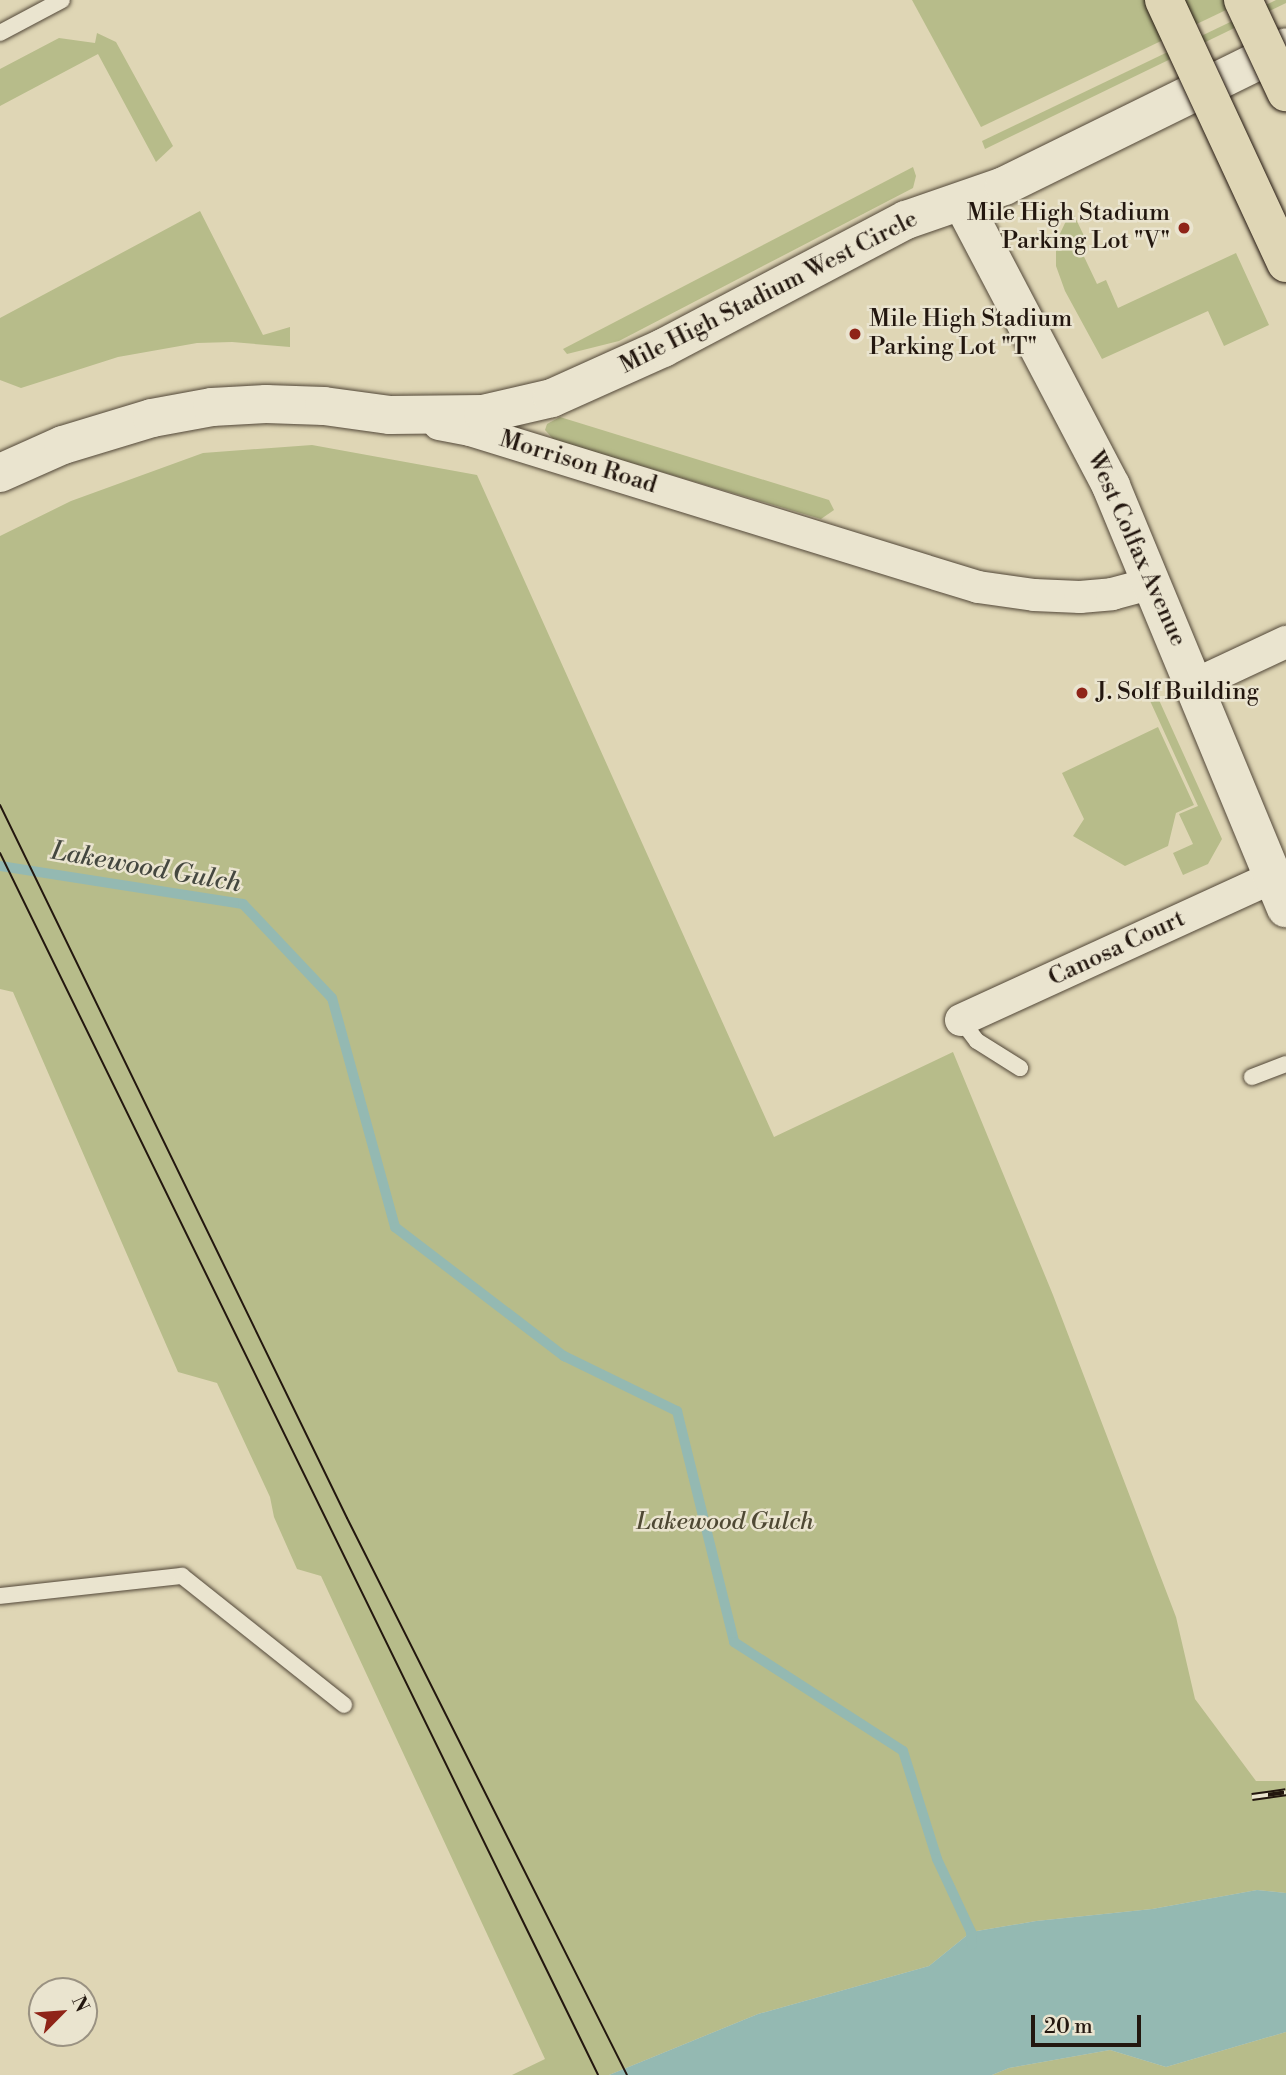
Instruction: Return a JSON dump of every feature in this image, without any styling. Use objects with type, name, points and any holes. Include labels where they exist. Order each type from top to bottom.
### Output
[{"type":"main road","points":[[1164,0],[1286,263]]},
{"type":"main road","points":[[1244,0],[1286,92]]},
{"type":"street","name":"Mile High Stadium West Circle","points":[[390,415],[483,414],[552,398],[663,348],[906,220],[1004,186],[1286,47]]},
{"type":"street","name":"West Colfax Avenue","points":[[962,202],[1100,464],[1153,583],[1280,892]]},
{"type":"street","name":"Morrison Road","points":[[0,473],[63,445],[152,418],[212,407],[301,405],[390,415],[470,430],[978,587],[1034,595],[1080,597],[1112,594],[1153,583]]},
{"type":"street","points":[[1194,685],[1286,642]]},
{"type":"street","name":"Canosa Court","points":[[961,1020],[1280,892]]},
{"type":"lane","points":[[0,33],[62,0]]},
{"type":"lane","points":[[961,1020],[977,1041],[1020,1068]]},
{"type":"lane","points":[[1252,1077],[1286,1064]]},
{"type":"lane","points":[[0,1596],[182,1576],[344,1705]]},
{"type":"green space","points":[[912,0],[1247,0],[981,127]]},
{"type":"green space","points":[[1276,0],[1286,0],[1286,3],[985,149],[982,141]]},
{"type":"green space","points":[[97,33],[116,42],[173,146],[156,162],[98,54],[0,106],[0,69],[59,38],[95,43]]},
{"type":"green space","points":[[913,167],[916,176],[913,188],[619,341],[567,354],[563,349]]},
{"type":"green space","points":[[200,211],[263,335],[290,327],[290,347],[232,342],[197,343],[118,357],[21,388],[0,380],[0,318]]},
{"type":"green space","points":[[1074,215],[1086,240],[1078,244],[1097,284],[1106,280],[1118,308],[1236,253],[1269,325],[1224,346],[1208,311],[1102,359],[1065,291],[1056,266],[1056,242],[1066,221]]},
{"type":"green space","points":[[560,417],[829,500],[834,510],[821,519],[554,440],[545,430],[547,424]]},
{"type":"green space","name":"Lakewood Gulch","points":[[312,445],[477,475],[774,1137],[953,1052],[1053,1295],[1176,1617],[1195,1699],[1256,1781],[1286,1781],[1286,1893],[1257,1890],[1152,1909],[1036,1921],[971,1932],[929,1966],[758,2014],[609,2075],[512,2075],[545,2059],[321,1576],[297,1569],[274,1517],[270,1497],[217,1383],[178,1372],[13,992],[0,989],[0,536],[71,501],[203,453]]},
{"type":"green space","points":[[1154,689],[1222,839],[1208,864],[1183,875],[1173,853],[1193,844],[1179,814],[1198,806],[1146,692]]},
{"type":"green space","points":[[1158,727],[1194,805],[1176,813],[1168,846],[1125,866],[1073,836],[1084,819],[1062,773]]},
{"type":"green space","points":[[1286,2032],[1286,2075],[992,2075],[1009,2068],[1110,2050],[1166,2067]]},
{"type":"water","points":[[1257,1890],[1286,1893],[1286,2032],[1166,2067],[1110,2050],[1009,2068],[992,2075],[609,2075],[758,2014],[929,1966],[971,1932],[1036,1921],[1152,1909]]},
{"type":"waterway","name":"Lakewood Gulch","points":[[0,866],[243,904],[332,998],[395,1227],[564,1356],[677,1411],[734,1642],[903,1751],[937,1859],[971,1932],[972,1945]]},
{"type":"tram line","points":[[0,805],[347,1518],[627,2075]]},
{"type":"tram line","points":[[0,853],[598,2075]]},
{"type":"railway","points":[[1252,1797],[1286,1792]]},
{"type":"place","name":"Mile High Stadium Parking Lot \"V\"","points":[[1184,228]]},
{"type":"place","name":"Mile High Stadium Parking Lot \"T\"","points":[[855,334]]},
{"type":"place","name":"J. Solf Building","points":[[1082,693]]}]
